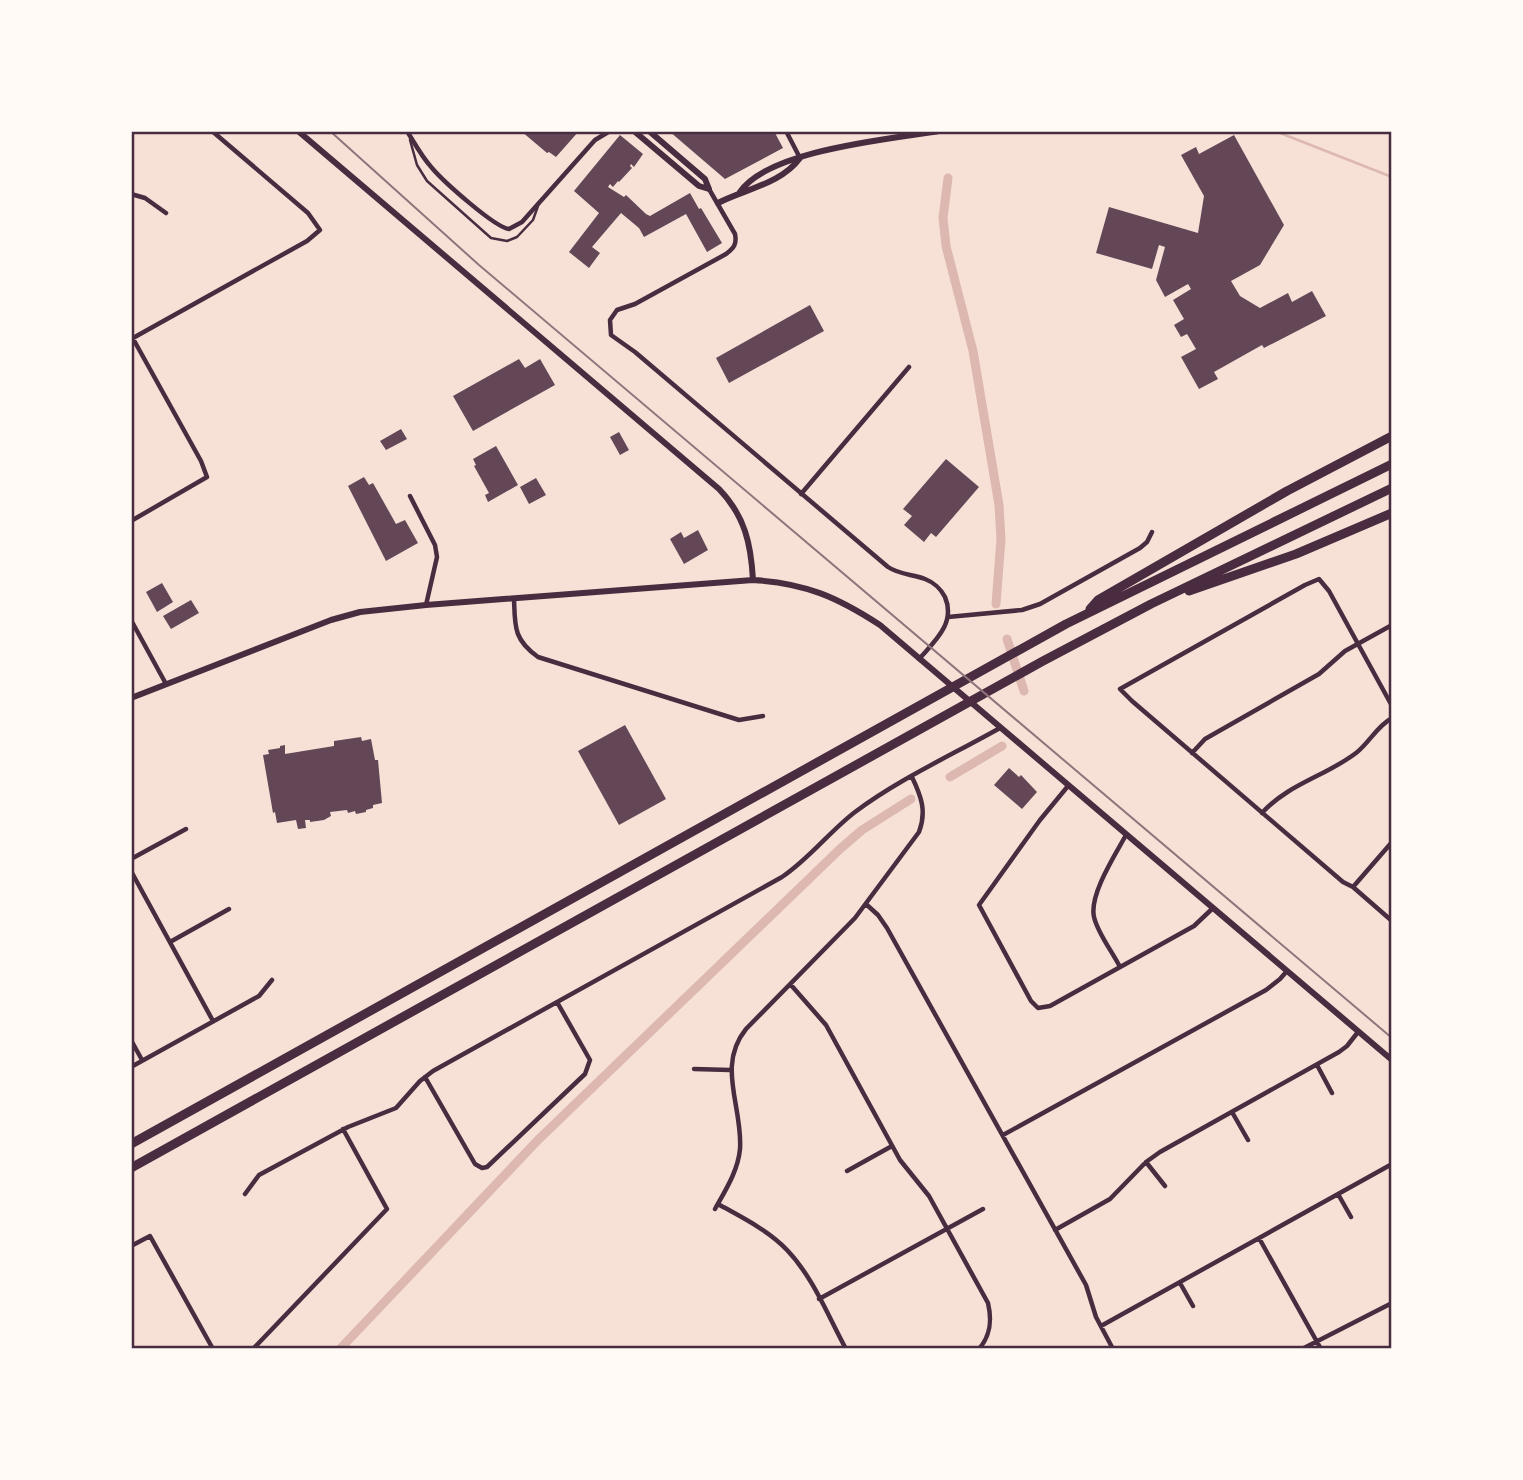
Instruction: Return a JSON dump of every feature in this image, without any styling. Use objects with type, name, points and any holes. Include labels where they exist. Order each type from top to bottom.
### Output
[{"type":"highway","points":[[1085,615],[1098,600],[1287,491],[1392,436]]},
{"type":"highway","points":[[131,1144],[1085,615],[1392,464]]},
{"type":"highway","points":[[131,1168],[1031,668],[1151,604],[1392,488]]},
{"type":"highway","points":[[1151,604],[1296,554],[1392,513]]},
{"type":"street","points":[[131,522],[206,477],[201,461],[132,336],[307,241],[320,230],[308,213],[212,131]]},
{"type":"street","points":[[298,131],[719,489],[738,513],[746,530],[753,580]]},
{"type":"street","points":[[595,140],[597,131]]},
{"type":"street","points":[[408,132],[433,170],[499,227],[509,229],[516,227],[538,205],[595,140],[610,131]]},
{"type":"street","points":[[634,131],[699,186],[709,188]]},
{"type":"street","points":[[649,131],[705,179],[735,234],[735,244],[726,254],[635,304],[617,310],[611,317],[609,329],[616,340],[635,352],[891,570],[926,579],[936,585],[944,597],[948,617],[943,631],[919,659]]},
{"type":"street","points":[[786,131],[800,158]]},
{"type":"street","points":[[718,203],[740,192],[749,192],[794,167],[800,158],[837,147],[939,131]]},
{"type":"street","points":[[131,194],[145,198],[166,213]]},
{"type":"street","points":[[801,494],[908,368]]},
{"type":"street","points":[[410,496],[435,545],[437,557],[426,605]]},
{"type":"street","points":[[948,617],[1016,610],[1040,604],[1140,548],[1152,532]]},
{"type":"street","points":[[1392,706],[1329,591],[1319,579],[1120,689],[1262,813],[1392,921]]},
{"type":"street","points":[[131,698],[335,619],[371,611],[753,580],[783,582],[810,588],[845,602],[880,625],[1392,1060]]},
{"type":"street","points":[[514,598],[515,628],[519,639],[538,657],[739,720],[763,716]]},
{"type":"street","points":[[131,620],[167,685]]},
{"type":"street","points":[[1192,753],[1205,739],[1319,674],[1339,656],[1392,625]]},
{"type":"street","points":[[1262,813],[1277,797],[1351,756],[1378,727],[1392,718]]},
{"type":"street","points":[[245,1194],[259,1175],[343,1129],[397,1108],[425,1077],[782,877],[808,857],[849,817],[912,777],[1000,728]]},
{"type":"street","points":[[846,1349],[804,1273],[787,1250],[766,1233],[717,1207],[735,1169],[740,1147],[740,1126],[730,1070],[741,1034],[866,904],[919,832],[922,825],[922,799],[912,777]]},
{"type":"street","points":[[1068,786],[979,905],[1038,1008],[1050,1006],[1195,926],[1213,908]]},
{"type":"street","points":[[131,859],[186,829]]},
{"type":"street","points":[[1120,967],[1098,928],[1093,906],[1096,894],[1126,835]]},
{"type":"street","points":[[1353,887],[1392,842]]},
{"type":"street","points":[[131,871],[213,1021]]},
{"type":"street","points":[[866,904],[882,920],[1086,1284],[1101,1326],[1113,1349]]},
{"type":"street","points":[[170,942],[229,909]]},
{"type":"street","points":[[1003,1135],[1266,990],[1287,971]]},
{"type":"street","points":[[131,1067],[259,996],[272,980]]},
{"type":"street","points":[[791,985],[826,1025],[904,1166],[929,1196],[988,1303],[991,1321],[979,1349]]},
{"type":"street","points":[[425,1077],[475,1164],[482,1168],[492,1164],[584,1074],[590,1064],[558,1002]]},
{"type":"street","points":[[1055,1230],[1110,1199],[1146,1162],[1317,1065],[1347,1046],[1358,1032]]},
{"type":"street","points":[[131,1040],[142,1060]]},
{"type":"street","points":[[1317,1065],[1332,1093]]},
{"type":"street","points":[[694,1069],[730,1070]]},
{"type":"street","points":[[1232,1112],[1248,1140]]},
{"type":"street","points":[[253,1349],[387,1209],[343,1129]]},
{"type":"street","points":[[847,1171],[892,1145]]},
{"type":"street","points":[[1146,1162],[1165,1186]]},
{"type":"street","points":[[1101,1326],[1392,1164]]},
{"type":"street","points":[[1338,1194],[1351,1217]]},
{"type":"street","points":[[819,1299],[983,1209]]},
{"type":"street","points":[[131,1246],[150,1236],[213,1349]]},
{"type":"street","points":[[1259,1238],[1321,1349]]},
{"type":"street","points":[[1180,1282],[1193,1306]]},
{"type":"street","points":[[1302,1349],[1392,1303]]},
{"type":"lane","points":[[408,132],[417,164],[427,181],[491,238],[503,241],[516,237],[533,220],[538,205]]},
{"type":"building","points":[[521,131],[579,131],[556,157],[547,153]]},
{"type":"building","points":[[669,131],[774,131],[783,148],[725,179]]},
{"type":"building","points":[[620,135],[643,154],[634,167],[631,164],[632,168],[619,182],[608,187],[624,197],[626,195],[650,216],[690,193],[722,243],[707,252],[686,214],[644,237],[639,228],[621,213],[592,247],[600,253],[589,268],[569,252],[599,213],[574,191]]},
{"type":"building","points":[[1234,135],[1284,225],[1260,265],[1231,281],[1240,296],[1260,308],[1288,293],[1292,302],[1312,291],[1326,316],[1264,348],[1262,345],[1214,372],[1218,379],[1199,389],[1181,357],[1196,349],[1187,334],[1181,337],[1174,325],[1184,319],[1173,300],[1191,289],[1188,284],[1165,297],[1156,280],[1165,247],[1159,245],[1152,269],[1096,253],[1109,207],[1198,233],[1204,196],[1181,155],[1196,147],[1199,154]]},
{"type":"building","points":[[810,305],[824,331],[729,383],[716,358]]},
{"type":"building","points":[[519,359],[525,368],[540,359],[555,385],[473,431],[453,396]]},
{"type":"building","points":[[401,429],[407,439],[386,450],[380,441]]},
{"type":"building","points":[[619,432],[629,450],[620,455],[610,437]]},
{"type":"building","points":[[496,446],[518,485],[488,502],[485,495],[489,493],[473,459]]},
{"type":"building","points":[[946,459],[979,487],[936,537],[931,533],[924,542],[904,525],[912,516],[903,509]]},
{"type":"building","points":[[364,477],[369,485],[373,483],[396,524],[405,520],[418,543],[386,561],[348,486]]},
{"type":"building","points":[[536,478],[546,495],[529,504],[520,487]]},
{"type":"building","points":[[698,530],[708,550],[684,564],[670,539],[681,532],[684,538]]},
{"type":"building","points":[[162,583],[173,602],[157,612],[146,592]]},
{"type":"building","points":[[191,600],[199,613],[171,629],[163,616]]},
{"type":"building","points":[[625,725],[666,799],[619,825],[578,751]]},
{"type":"building","points":[[361,737],[362,741],[371,739],[375,760],[378,760],[382,803],[373,805],[373,808],[366,812],[330,812],[331,816],[324,820],[305,820],[306,828],[298,829],[296,820],[277,823],[263,755],[269,754],[268,750],[285,745],[285,754],[334,746],[334,741]]},
{"type":"building","points":[[1009,768],[1019,777],[1021,775],[1037,792],[1022,809],[994,785]]},
{"type":"waterway","points":[[1275,131],[1392,177]]},
{"type":"waterway","points":[[948,178],[943,218],[946,246],[973,351],[999,505],[1001,539],[996,604]]},
{"type":"waterway","points":[[1007,639],[1024,691]]},
{"type":"waterway","points":[[950,777],[1002,746]]},
{"type":"waterway","points":[[340,1349],[538,1140],[840,849],[862,830],[911,799]]},
{"type":"tram line","points":[[330,131],[479,265],[1392,1038]]}]
